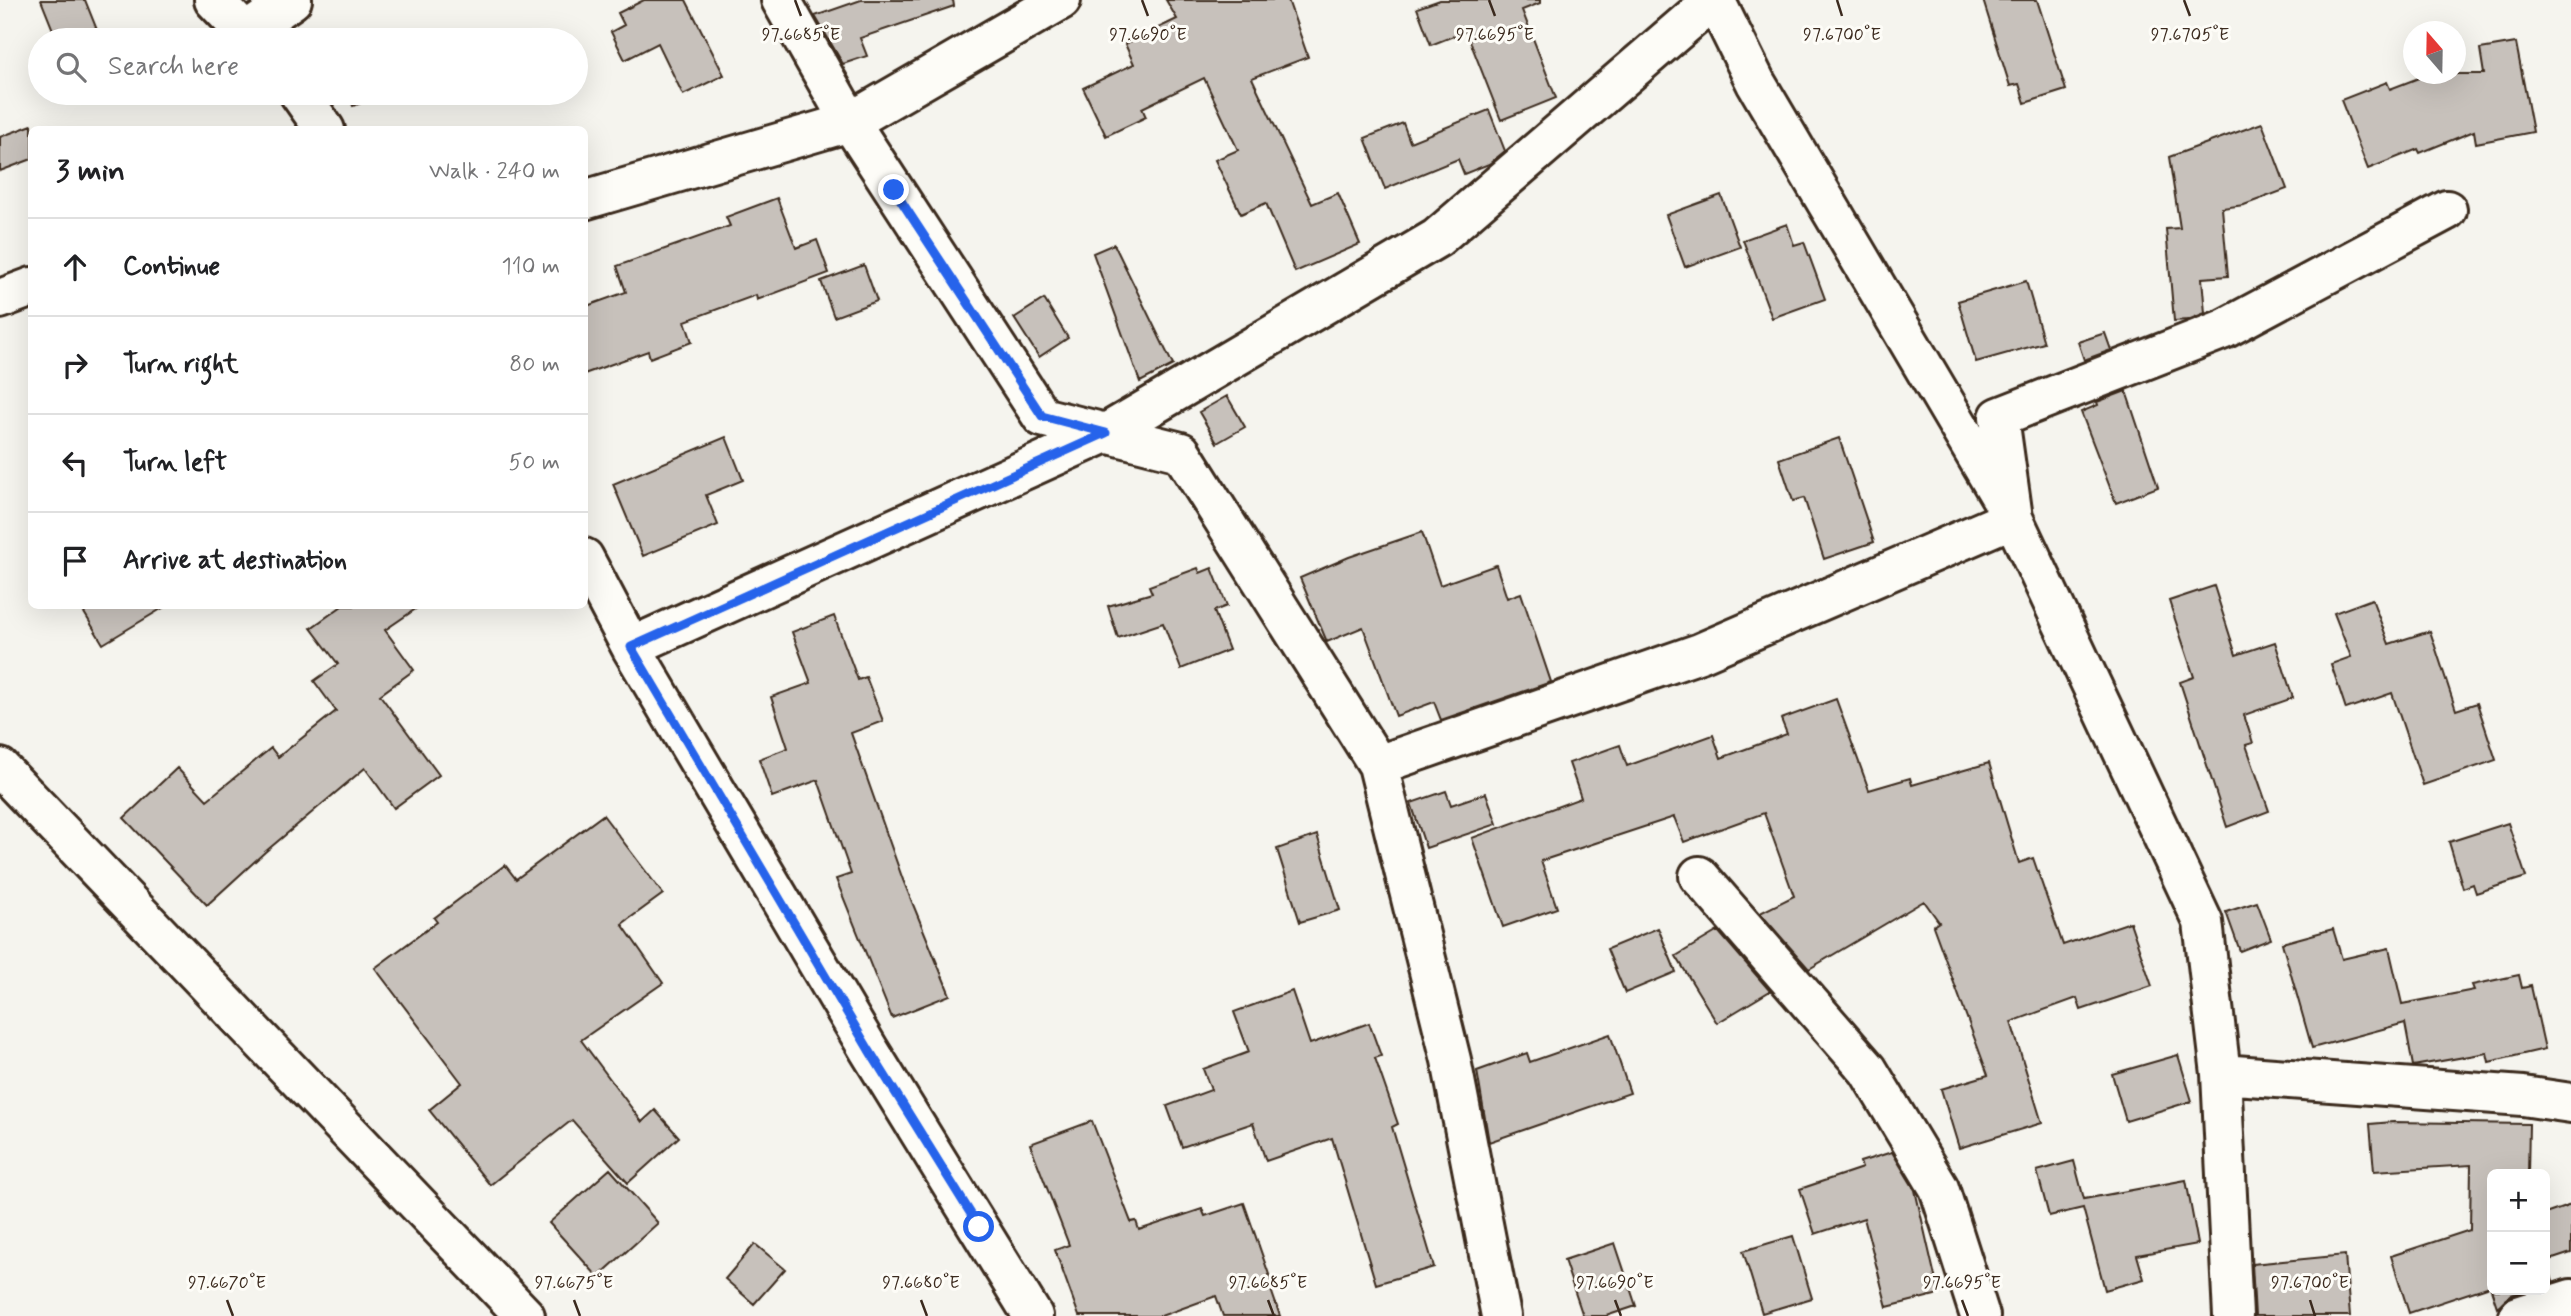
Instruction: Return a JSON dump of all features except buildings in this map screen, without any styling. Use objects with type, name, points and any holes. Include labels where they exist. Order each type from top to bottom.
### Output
[{"type":"main road","points":[[214,0],[241,28]]},
{"type":"main road","points":[[259,28],[292,0]]},
{"type":"main road","points":[[781,0],[850,122],[1042,416],[1181,452],[1378,765],[1451,1060],[1502,1316]]},
{"type":"main road","points":[[588,199],[850,122],[1061,0]]},
{"type":"main road","points":[[631,647],[1106,433],[1437,238],[1714,0],[1756,83],[2012,518],[2203,922],[2221,1074],[2232,1316]]},
{"type":"main road","points":[[307,105],[322,126]]},
{"type":"main road","points":[[2012,518],[1999,417],[2224,329],[2446,210]]},
{"type":"main road","points":[[0,299],[28,288]]},
{"type":"main road","points":[[1378,765],[1700,653],[2012,518]]},
{"type":"main road","points":[[588,566],[631,647],[869,1050],[1033,1316]]},
{"type":"main road","points":[[0,768],[525,1316]]},
{"type":"main road","points":[[1699,876],[1868,1070],[1939,1188],[1980,1316]]},
{"type":"main road","points":[[2221,1074],[2523,1096],[2571,1103]]},
{"type":"main road","points":[[2518,1316],[2571,1299]]},
{"type":"route","points":[[894,190],[1042,416],[1106,433],[631,647],[869,1050],[979,1227]]}]
